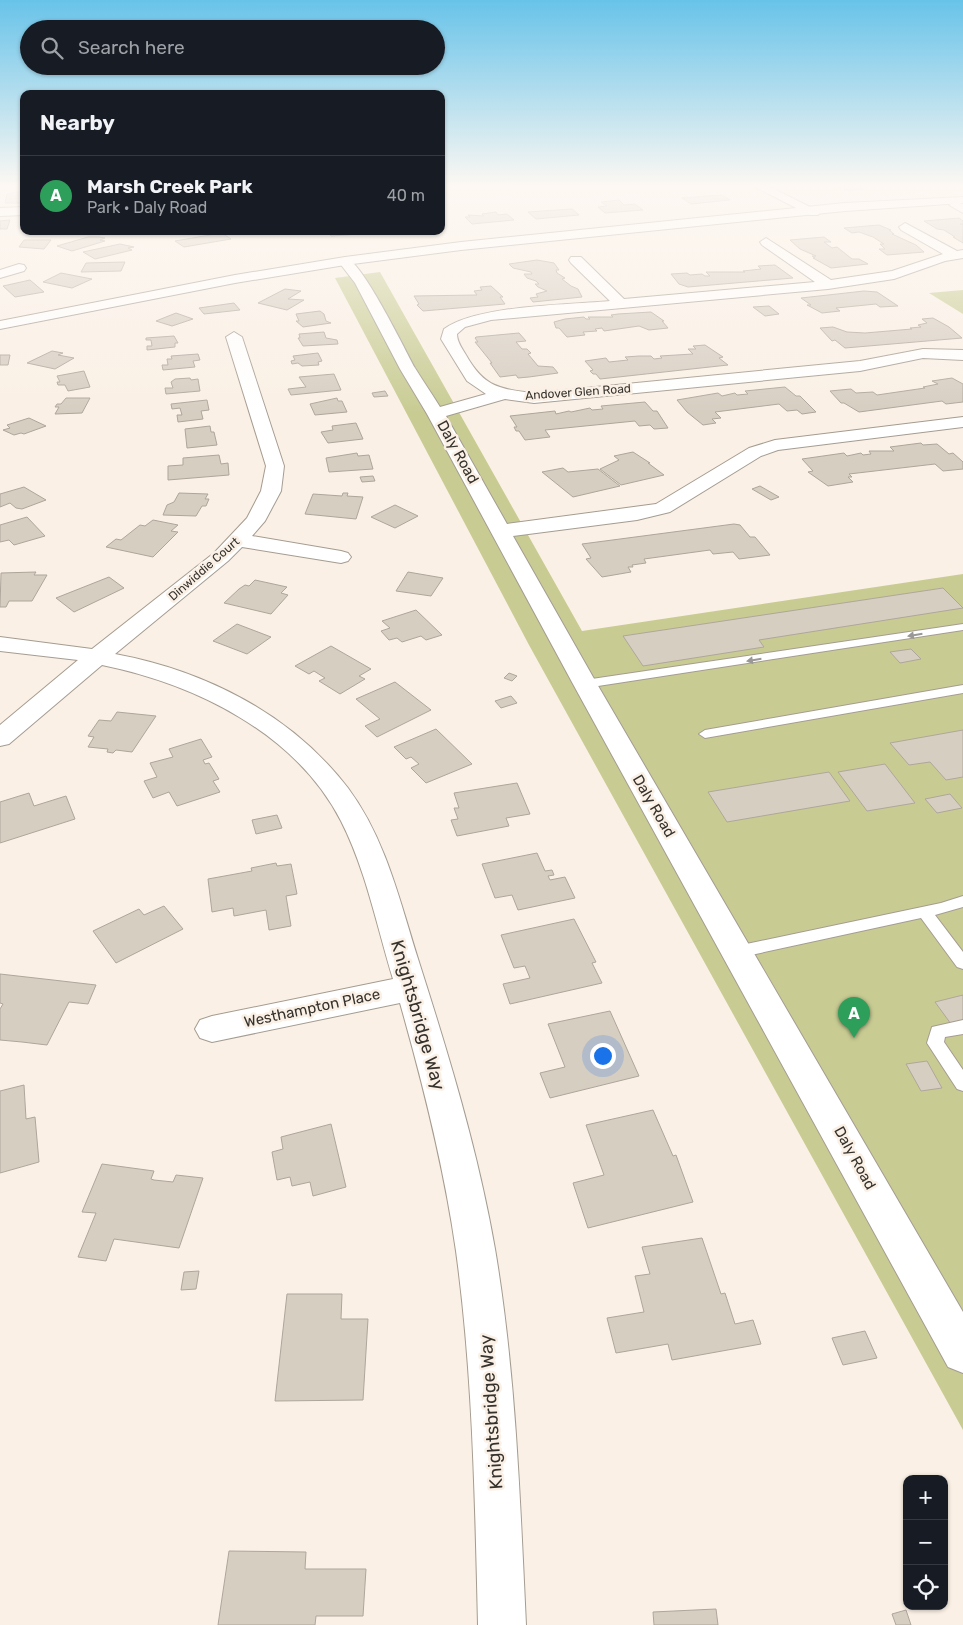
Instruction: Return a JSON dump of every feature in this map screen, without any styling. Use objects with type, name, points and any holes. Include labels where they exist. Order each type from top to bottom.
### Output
[{"type":"street","points":[[0,325],[235,279],[345,261]]},
{"type":"street","name":"Daly Road","points":[[345,261],[361,282],[408,369],[436,414],[585,684],[963,1352]]},
{"type":"street","points":[[577,261],[620,304]]},
{"type":"street","points":[[793,261],[828,285]]},
{"type":"street","name":"Andover Glen Road","points":[[940,261],[894,275],[828,285],[662,295],[620,304],[491,316],[460,324],[449,332],[449,339],[471,379],[500,395],[534,398],[860,366],[903,355],[927,352],[963,355]]},
{"type":"street","points":[[0,274],[19,268]]},
{"type":"street","name":"Dinwiddie Court","points":[[0,738],[238,540],[255,521],[271,491],[274,466],[234,337]]},
{"type":"street","points":[[436,414],[500,395]]},
{"type":"street","points":[[502,531],[637,514],[663,508],[755,452],[775,445],[963,422]]},
{"type":"street","points":[[238,540],[341,557]]},
{"type":"street","name":"Knightsbridge Way","points":[[0,644],[56,648],[100,656],[152,670],[217,693],[277,732],[307,759],[333,787],[355,821],[371,858],[429,1044],[465,1195],[481,1288],[495,1427],[502,1625]]},
{"type":"street","name":"Westhampton Place","points":[[212,1029],[412,988]]},
{"type":"lane","points":[[585,684],[963,627]]},
{"type":"lane","points":[[705,734],[963,689]]},
{"type":"lane","points":[[737,952],[963,902]]},
{"type":"lane","points":[[924,912],[963,962]]},
{"type":"lane","points":[[963,1026],[938,1032],[935,1043],[963,1084]]},
{"type":"green space","points":[[380,272],[582,631],[963,574],[963,1430],[529,645],[335,278]]},
{"type":"green space","points":[[963,290],[963,314],[929,293]]},
{"type":"building","points":[[531,261],[554,263],[559,270],[556,270],[557,273],[565,278],[562,279],[571,286],[578,289],[582,297],[533,302],[530,298],[538,297],[536,294],[547,291],[538,287],[535,284],[539,284],[536,281],[527,278],[524,274],[532,274],[531,272],[513,268],[509,264]]},
{"type":"building","points":[[818,261],[862,261],[868,264],[831,268]]},
{"type":"building","points":[[125,262],[121,271],[81,272],[86,263]]},
{"type":"building","points":[[775,265],[793,278],[688,287],[679,284],[671,274],[687,273],[690,275],[702,274],[710,276],[706,272],[745,272],[743,271],[761,269],[758,266]]},
{"type":"building","points":[[61,273],[92,279],[72,288],[43,282]]},
{"type":"building","points":[[30,280],[44,292],[15,297],[3,286]]},
{"type":"building","points":[[491,286],[503,297],[500,297],[505,304],[423,311],[417,305],[419,304],[414,296],[477,295],[474,291],[482,290],[480,287]]},
{"type":"building","points":[[285,289],[301,291],[288,299],[304,300],[287,310],[258,303]]},
{"type":"building","points":[[864,291],[877,292],[898,306],[880,307],[876,304],[836,308],[840,311],[822,313],[807,305],[811,305],[801,298]]},
{"type":"building","points":[[234,303],[240,310],[204,314],[199,308]]},
{"type":"building","points":[[769,306],[779,314],[765,316],[753,307]]},
{"type":"building","points":[[320,311],[324,314],[326,321],[331,323],[303,327],[296,321],[299,321],[296,314]]},
{"type":"building","points":[[651,312],[664,321],[662,321],[668,328],[649,330],[639,326],[604,331],[602,328],[595,329],[597,331],[583,332],[585,335],[567,337],[559,328],[556,328],[554,322],[584,317],[590,319],[588,317],[613,317],[611,315]]},
{"type":"building","points":[[176,313],[193,319],[172,326],[156,321]]},
{"type":"building","points":[[933,318],[949,327],[962,338],[845,348],[835,340],[832,341],[820,328],[833,327],[847,332],[865,333],[912,329],[910,328],[921,327],[918,325],[927,323],[922,319]]},
{"type":"building","points":[[324,332],[326,338],[337,340],[338,344],[303,346],[298,338],[300,338],[299,334]]},
{"type":"building","points":[[519,333],[526,341],[516,342],[522,349],[527,349],[531,353],[528,354],[538,366],[553,367],[558,373],[518,378],[516,375],[500,377],[490,363],[492,363],[475,342],[478,342],[476,337]]},
{"type":"building","points":[[174,336],[178,343],[175,343],[175,347],[147,350],[147,346],[152,346],[151,340],[146,340],[146,338]]},
{"type":"building","points":[[705,345],[723,357],[719,358],[728,365],[600,379],[590,371],[593,370],[585,361],[606,358],[609,362],[628,360],[625,357],[651,356],[654,359],[662,358],[660,356],[693,354],[688,349],[696,349],[693,346]]},
{"type":"building","points":[[52,351],[63,353],[58,355],[74,358],[55,369],[27,363]]},
{"type":"building","points":[[318,353],[322,361],[318,362],[319,365],[302,366],[298,363],[292,364],[291,361],[295,360],[293,356]]},
{"type":"building","points":[[198,354],[200,360],[193,361],[195,367],[163,370],[162,365],[168,365],[167,359],[172,359],[171,356]]},
{"type":"building","points":[[0,355],[10,355],[8,365],[0,365]]},
{"type":"building","points":[[84,371],[90,387],[68,391],[65,385],[58,385],[57,382],[60,382],[57,376]]},
{"type":"building","points":[[334,374],[341,390],[291,395],[288,389],[306,387],[299,377]]},
{"type":"building","points":[[190,378],[191,380],[198,379],[200,391],[166,394],[165,388],[173,388],[171,382],[175,379]]},
{"type":"building","points":[[952,378],[963,384],[963,402],[946,404],[942,401],[859,412],[841,403],[830,391],[851,389],[856,393],[873,392],[877,395],[925,388],[923,387],[938,384],[932,381]]},
{"type":"building","points":[[785,387],[796,396],[800,396],[816,412],[802,414],[797,410],[787,411],[779,404],[715,412],[721,418],[712,419],[716,423],[703,425],[687,412],[677,400],[718,393],[722,396],[735,393],[737,395],[748,394],[745,391]]},
{"type":"building","points":[[385,391],[388,396],[374,397],[372,393]]},
{"type":"building","points":[[66,398],[90,398],[82,413],[55,414],[59,407],[55,407],[57,404],[61,404]]},
{"type":"building","points":[[337,398],[338,401],[342,401],[347,412],[315,415],[310,404]]},
{"type":"building","points":[[207,400],[209,410],[201,411],[203,419],[178,422],[177,415],[182,415],[180,408],[172,409],[171,404]]},
{"type":"building","points":[[645,402],[653,411],[657,411],[668,428],[654,429],[650,425],[639,426],[635,421],[545,430],[550,437],[525,440],[519,431],[516,431],[514,427],[517,427],[510,416],[555,411],[556,414],[590,408],[592,410],[603,409],[601,406]]},
{"type":"building","points":[[29,418],[46,426],[24,434],[14,435],[3,430],[10,428],[7,425]]},
{"type":"building","points":[[356,423],[363,439],[328,443],[321,432],[333,430],[332,426]]},
{"type":"building","points":[[210,426],[211,432],[214,432],[217,445],[187,448],[185,429]]},
{"type":"building","points":[[921,443],[923,445],[937,444],[949,454],[953,453],[963,462],[963,469],[943,471],[935,464],[849,474],[852,477],[848,477],[853,482],[828,486],[808,472],[813,471],[802,459],[844,453],[847,456],[861,453],[863,455],[871,454],[869,451],[894,451],[890,447]]},
{"type":"building","points":[[633,452],[664,475],[621,485],[600,469],[619,460],[614,456]]},
{"type":"building","points":[[357,453],[358,456],[369,455],[373,469],[329,472],[326,458]]},
{"type":"building","points":[[219,455],[221,464],[228,463],[229,475],[168,480],[168,466],[183,465],[183,458]]},
{"type":"building","points":[[563,468],[568,472],[598,469],[620,486],[573,497],[542,472]]},
{"type":"building","points":[[373,476],[375,481],[362,482],[360,477]]},
{"type":"building","points":[[760,486],[779,497],[771,500],[752,489]]},
{"type":"building","points":[[24,487],[46,500],[22,509],[16,508],[10,503],[0,507],[0,494]]},
{"type":"building","points":[[179,493],[208,494],[205,499],[209,499],[206,506],[202,506],[196,516],[163,515],[167,505],[174,502]]},
{"type":"building","points":[[343,493],[348,493],[347,496],[363,497],[356,519],[305,514],[313,494],[342,496]]},
{"type":"building","points":[[395,505],[418,516],[395,528],[371,517]]},
{"type":"building","points":[[27,517],[45,536],[14,545],[9,540],[0,542],[0,525]]},
{"type":"building","points":[[153,520],[178,525],[171,531],[178,532],[153,557],[106,547],[116,539],[121,540],[140,525],[145,526]]},
{"type":"building","points":[[734,524],[740,525],[750,537],[755,537],[770,555],[739,559],[733,552],[713,554],[710,550],[644,559],[646,563],[628,567],[631,572],[602,577],[586,559],[591,558],[582,544]]},
{"type":"building","points":[[36,572],[34,575],[47,575],[32,601],[9,601],[6,607],[0,607],[1,573]]},
{"type":"building","points":[[408,572],[443,578],[431,596],[396,591]]},
{"type":"building","points":[[109,577],[124,588],[74,612],[56,598]]},
{"type":"building","points":[[255,580],[287,587],[281,593],[288,595],[271,614],[224,603],[239,589],[245,585],[249,586]]},
{"type":"building","points":[[943,588],[963,608],[759,640],[764,647],[643,666],[623,636]]},
{"type":"building","points":[[416,610],[442,635],[426,640],[421,636],[402,642],[397,638],[389,640],[381,631],[390,628],[382,621]]},
{"type":"building","points":[[237,624],[271,637],[247,654],[213,641]]},
{"type":"building","points":[[331,646],[371,669],[359,676],[365,679],[340,694],[319,681],[325,678],[314,671],[309,674],[295,666]]},
{"type":"building","points":[[911,649],[921,659],[900,663],[890,652]]},
{"type":"building","points":[[509,673],[517,676],[512,681],[504,678]]},
{"type":"building","points":[[395,682],[431,710],[377,737],[365,726],[380,719],[356,699]]},
{"type":"building","points":[[511,696],[517,703],[501,708],[495,701]]},
{"type":"building","points":[[117,712],[156,716],[132,752],[116,750],[113,753],[107,752],[108,749],[88,747],[94,737],[88,736],[99,720],[111,721]]},
{"type":"building","points":[[436,729],[472,764],[426,783],[411,768],[419,764],[411,757],[406,759],[394,747]]},
{"type":"building","points":[[963,730],[963,777],[946,780],[930,762],[909,765],[890,743]]},
{"type":"building","points":[[201,739],[212,757],[203,760],[205,764],[209,763],[219,779],[213,781],[220,792],[177,806],[169,792],[153,798],[144,781],[157,777],[150,763],[173,757],[169,749]]},
{"type":"building","points":[[885,764],[915,803],[867,811],[838,772]]},
{"type":"building","points":[[829,772],[850,801],[727,822],[708,792]]},
{"type":"building","points":[[517,783],[530,814],[506,818],[509,826],[457,836],[451,820],[458,819],[454,808],[459,808],[454,793]]},
{"type":"building","points":[[29,793],[34,806],[66,796],[75,819],[0,843],[0,802]]},
{"type":"building","points":[[950,794],[962,808],[937,813],[925,799]]},
{"type":"building","points":[[277,815],[282,828],[256,834],[252,820]]},
{"type":"building","points":[[537,853],[545,871],[552,870],[554,875],[548,876],[550,880],[565,877],[575,898],[518,910],[512,895],[495,898],[482,864]]},
{"type":"building","points":[[276,863],[277,866],[291,864],[297,894],[286,896],[291,926],[269,930],[266,910],[234,916],[233,908],[212,912],[208,879],[252,871],[251,868]]},
{"type":"building","points":[[164,906],[183,929],[116,963],[93,931],[139,909],[144,915]]},
{"type":"building","points":[[574,919],[596,962],[592,963],[602,983],[510,1004],[503,984],[530,978],[525,966],[514,968],[501,935]]},
{"type":"building","points":[[0,974],[96,985],[88,1004],[69,1002],[47,1045],[0,1040],[0,1009],[3,1004],[0,1003]]},
{"type":"building","points":[[963,995],[963,1021],[951,1024],[935,1002]]},
{"type":"building","points":[[610,1011],[639,1076],[550,1098],[540,1073],[565,1067],[548,1024]]},
{"type":"building","points":[[927,1061],[942,1088],[921,1091],[906,1064]]},
{"type":"building","points":[[24,1085],[26,1119],[35,1117],[39,1162],[0,1173],[0,1091]]},
{"type":"building","points":[[653,1110],[673,1156],[676,1155],[693,1202],[588,1228],[573,1183],[604,1175],[586,1125]]},
{"type":"building","points":[[331,1124],[346,1187],[313,1196],[310,1182],[292,1186],[290,1177],[277,1180],[272,1152],[283,1149],[281,1137]]},
{"type":"building","points":[[102,1164],[154,1171],[151,1179],[154,1180],[173,1182],[176,1175],[203,1178],[179,1248],[114,1239],[106,1261],[78,1257],[96,1213],[82,1212]]},
{"type":"building","points":[[702,1238],[721,1294],[725,1293],[735,1324],[753,1320],[761,1344],[672,1360],[668,1344],[616,1353],[607,1318],[644,1312],[635,1276],[650,1274],[642,1247]]},
{"type":"building","points":[[199,1271],[196,1289],[181,1290],[184,1272]]},
{"type":"building","points":[[287,1294],[342,1294],[341,1319],[368,1319],[363,1400],[275,1401]]},
{"type":"building","points":[[865,1331],[877,1358],[843,1365],[832,1338]]},
{"type":"building","points":[[229,1551],[306,1552],[305,1569],[366,1569],[363,1616],[316,1616],[315,1625],[218,1625]]},
{"type":"building","points":[[716,1609],[718,1625],[654,1625],[653,1612]]},
{"type":"building","points":[[906,1610],[911,1625],[896,1625],[892,1614]]},
{"type":"place","name":"Marsh Creek Park","points":[[854,1038]]}]
